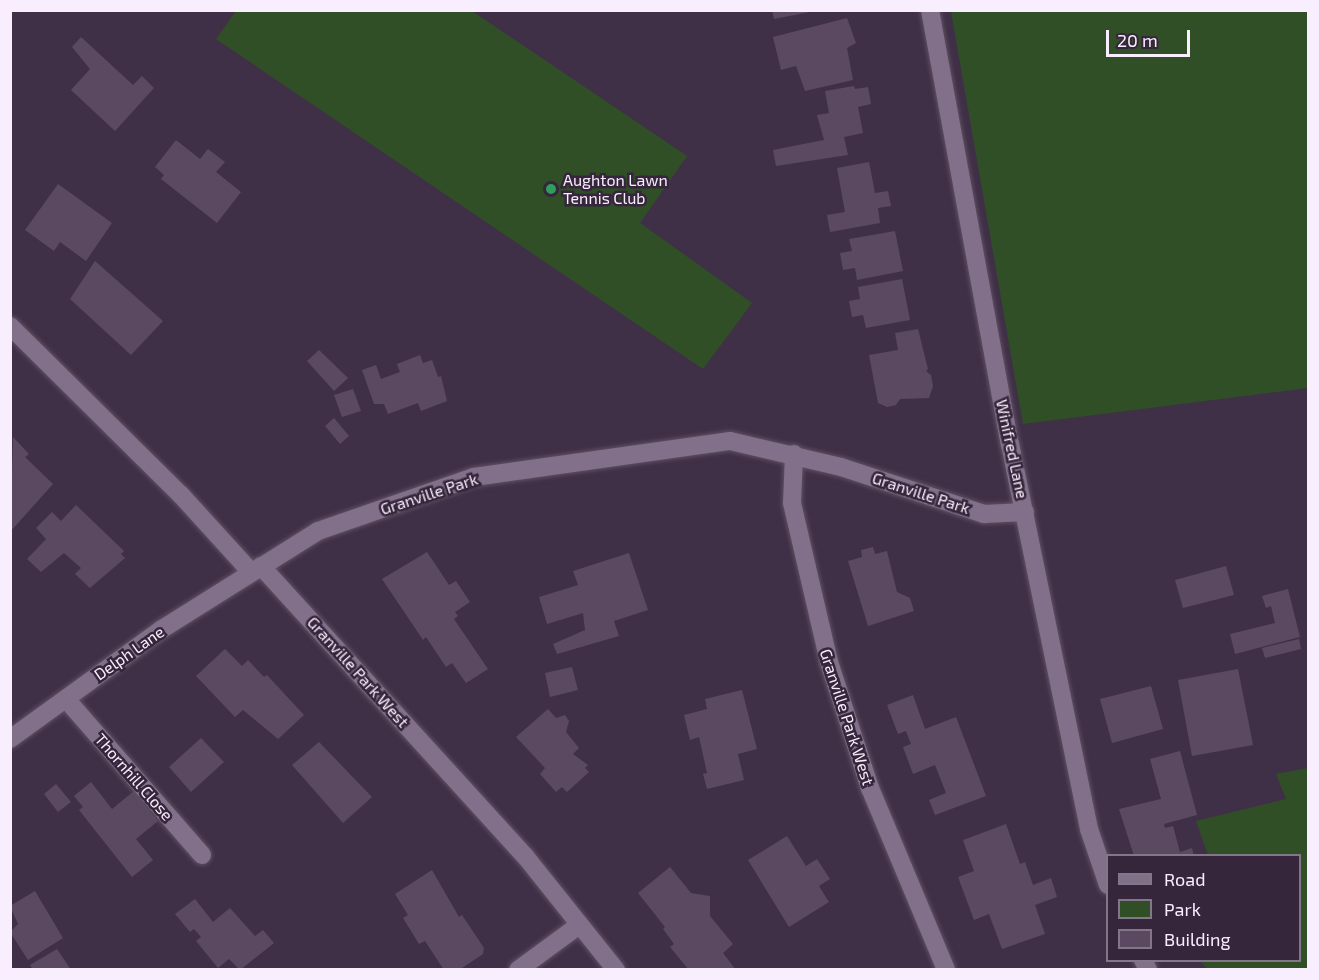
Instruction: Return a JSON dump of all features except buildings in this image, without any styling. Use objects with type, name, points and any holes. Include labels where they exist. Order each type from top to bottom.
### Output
[{"type":"street","name":"Winifred Lane","points":[[930,10],[1025,512],[1089,829],[1106,882]]},
{"type":"street","points":[[10,326],[256,569]]},
{"type":"street","name":"Granville Park","points":[[256,569],[318,531],[474,477],[730,441],[794,454],[984,514],[1025,512]]},
{"type":"street","name":"Granville Park West","points":[[794,454],[792,503],[829,662],[870,788],[946,969]]},
{"type":"street","name":"Delph Lane","points":[[10,739],[162,629],[256,569]]},
{"type":"street","name":"Granville Park West","points":[[256,569],[525,856],[616,969]]},
{"type":"street","name":"Thornhill Close","points":[[66,699],[202,855]]},
{"type":"street","points":[[518,969],[579,925]]},
{"type":"green space","name":"Aughton Lawn Tennis Club","points":[[236,11],[472,11],[687,156],[640,223],[752,303],[703,369],[216,39]]},
{"type":"green space","points":[[951,11],[1308,11],[1308,388],[1023,424]]},
{"type":"green space","points":[[1308,768],[1308,969],[1207,969],[1201,962],[1301,962],[1301,854],[1208,854],[1196,821],[1286,799],[1276,774]]},
{"type":"place","name":"Aughton Lawn Tennis Club","points":[[551,189]]}]
